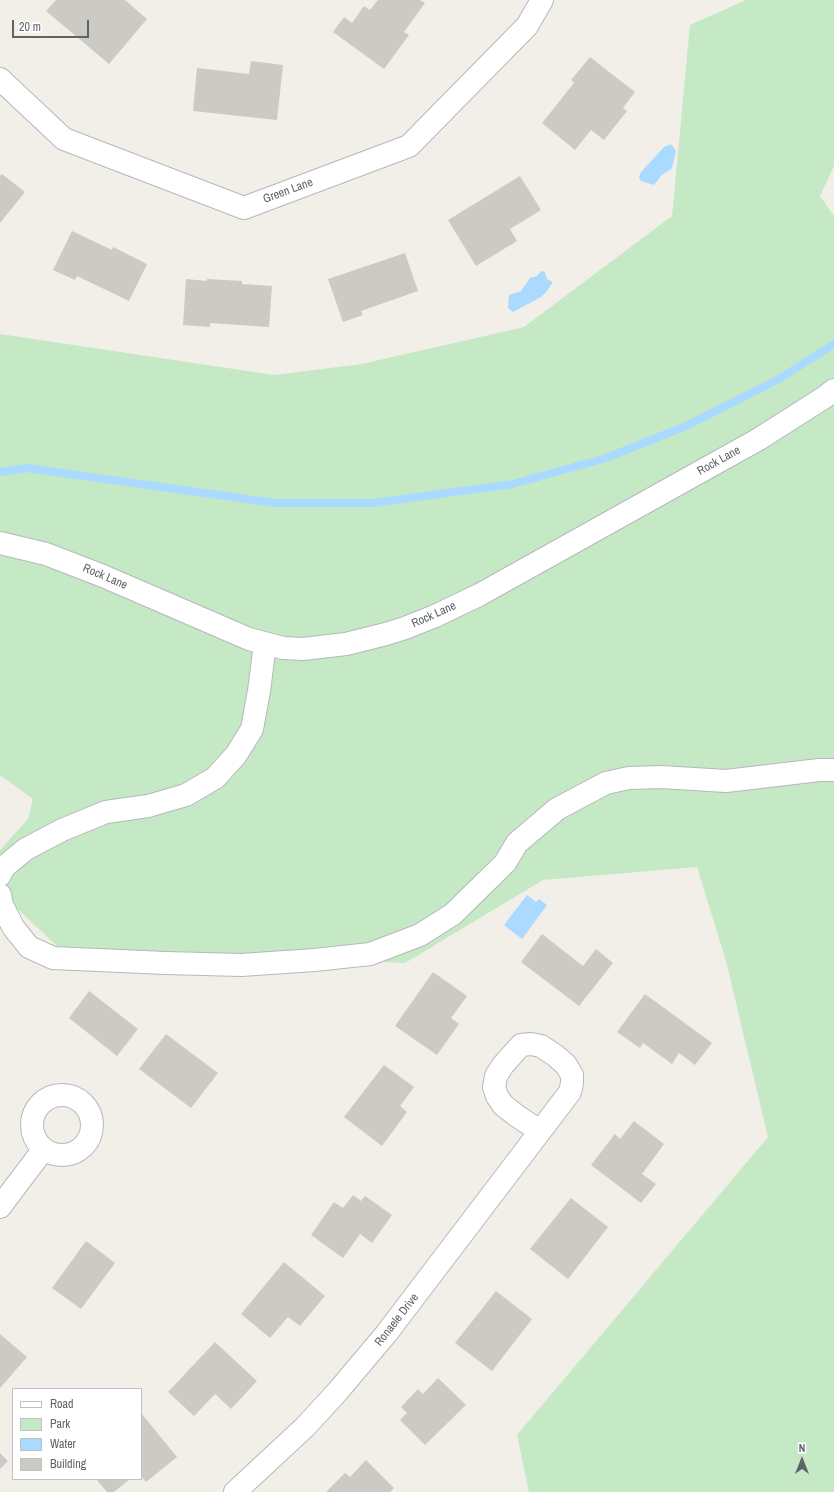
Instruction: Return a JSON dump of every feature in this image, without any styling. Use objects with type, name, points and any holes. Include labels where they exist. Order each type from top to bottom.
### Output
[{"type":"street","name":"Green Lane","points":[[0,79],[64,140],[244,208],[409,146],[527,26],[542,0]]},
{"type":"street","name":"Rock Lane","points":[[0,544],[46,554],[103,576],[249,639],[265,644],[283,648],[303,649],[346,644],[386,634],[435,616],[479,595],[759,439],[834,390]]},
{"type":"street","points":[[0,875],[4,867],[26,849],[62,830],[106,812],[148,806],[186,795],[215,778],[236,756],[252,729],[260,691],[265,644]]},
{"type":"street","points":[[0,895],[2,905],[13,927],[29,947],[53,958],[242,965],[315,960],[370,954],[420,935],[453,914],[505,864],[517,844],[557,810],[606,783],[629,778],[661,777],[726,781],[811,771],[834,770]]},
{"type":"street","name":"Ronaele Drive","points":[[235,1492],[304,1427],[386,1334],[540,1131]]},
{"type":"street","points":[[0,1207],[43,1150]]},
{"type":"green space","points":[[746,0],[834,0],[834,166],[820,196],[834,216],[834,1492],[529,1492],[517,1435],[768,1137],[726,961],[697,867],[543,880],[405,963],[281,957],[61,950],[0,892],[0,850],[28,819],[33,799],[0,775],[0,334],[274,375],[362,364],[524,327],[672,216],[690,25]]},
{"type":"water","points":[[671,144],[676,151],[672,168],[662,175],[654,185],[641,181],[639,177],[641,172],[664,147]]},
{"type":"water","points":[[541,271],[545,272],[547,279],[553,282],[547,291],[541,297],[513,312],[508,308],[509,295],[521,291],[530,278],[537,276]]},
{"type":"water","points":[[527,895],[536,902],[539,899],[547,905],[522,939],[504,925]]},
{"type":"building","points":[[56,0],[125,0],[147,19],[109,64],[46,11]]},
{"type":"building","points":[[378,0],[420,0],[425,3],[404,32],[409,35],[384,69],[333,32],[344,17],[352,23],[364,6],[370,10]]},
{"type":"building","points":[[590,57],[635,92],[623,108],[627,111],[604,140],[591,130],[575,150],[542,123],[574,83],[571,80]]},
{"type":"building","points":[[251,61],[283,65],[277,120],[193,111],[197,68],[249,74]]},
{"type":"building","points":[[2,174],[25,192],[0,223],[0,176]]},
{"type":"building","points":[[520,176],[541,210],[510,229],[517,241],[476,266],[448,220]]},
{"type":"building","points":[[72,231],[112,250],[113,247],[147,264],[129,301],[77,276],[75,280],[53,270]]},
{"type":"building","points":[[405,253],[418,291],[361,311],[363,315],[343,322],[328,279]]},
{"type":"building","points":[[186,279],[207,281],[207,279],[242,281],[242,284],[272,286],[269,327],[210,323],[210,327],[183,325]]},
{"type":"building","points":[[542,934],[583,966],[596,949],[613,963],[579,1006],[521,962]]},
{"type":"building","points":[[433,972],[467,996],[451,1018],[459,1024],[437,1055],[395,1026]]},
{"type":"building","points":[[89,991],[138,1029],[117,1056],[69,1018]]},
{"type":"building","points":[[645,994],[712,1043],[695,1065],[679,1053],[672,1064],[643,1043],[640,1048],[617,1032]]},
{"type":"building","points":[[166,1034],[218,1073],[191,1108],[139,1069]]},
{"type":"building","points":[[384,1065],[414,1087],[400,1106],[407,1112],[382,1146],[344,1117]]},
{"type":"building","points":[[634,1121],[664,1144],[642,1174],[656,1184],[641,1203],[591,1165],[615,1134],[620,1139]]},
{"type":"building","points":[[353,1195],[361,1201],[365,1196],[392,1215],[372,1243],[360,1234],[343,1258],[311,1235],[334,1202],[343,1208]]},
{"type":"building","points":[[571,1198],[608,1227],[568,1279],[530,1249]]},
{"type":"building","points":[[86,1241],[115,1263],[81,1309],[52,1288]]},
{"type":"building","points":[[284,1262],[325,1296],[300,1326],[288,1317],[270,1338],[241,1314]]},
{"type":"building","points":[[496,1291],[532,1319],[492,1371],[455,1343]]},
{"type":"building","points":[[0,1334],[27,1357],[0,1388]]},
{"type":"building","points":[[215,1342],[257,1381],[231,1409],[215,1394],[194,1416],[168,1392]]},
{"type":"building","points":[[438,1378],[466,1405],[425,1445],[400,1420],[407,1413],[401,1407],[418,1389],[423,1394]]},
{"type":"building","points":[[142,1414],[177,1457],[146,1482],[142,1477]]},
{"type":"building","points":[[0,1453],[8,1461],[0,1469]]},
{"type":"building","points":[[366,1460],[394,1488],[390,1492],[326,1492],[345,1473],[350,1477]]},
{"type":"building","points":[[97,1480],[129,1480],[114,1492],[107,1492]]},
{"type":"waterway","points":[[0,472],[27,468],[275,503],[373,503],[513,484],[606,458],[686,426],[779,379],[834,344]]}]
